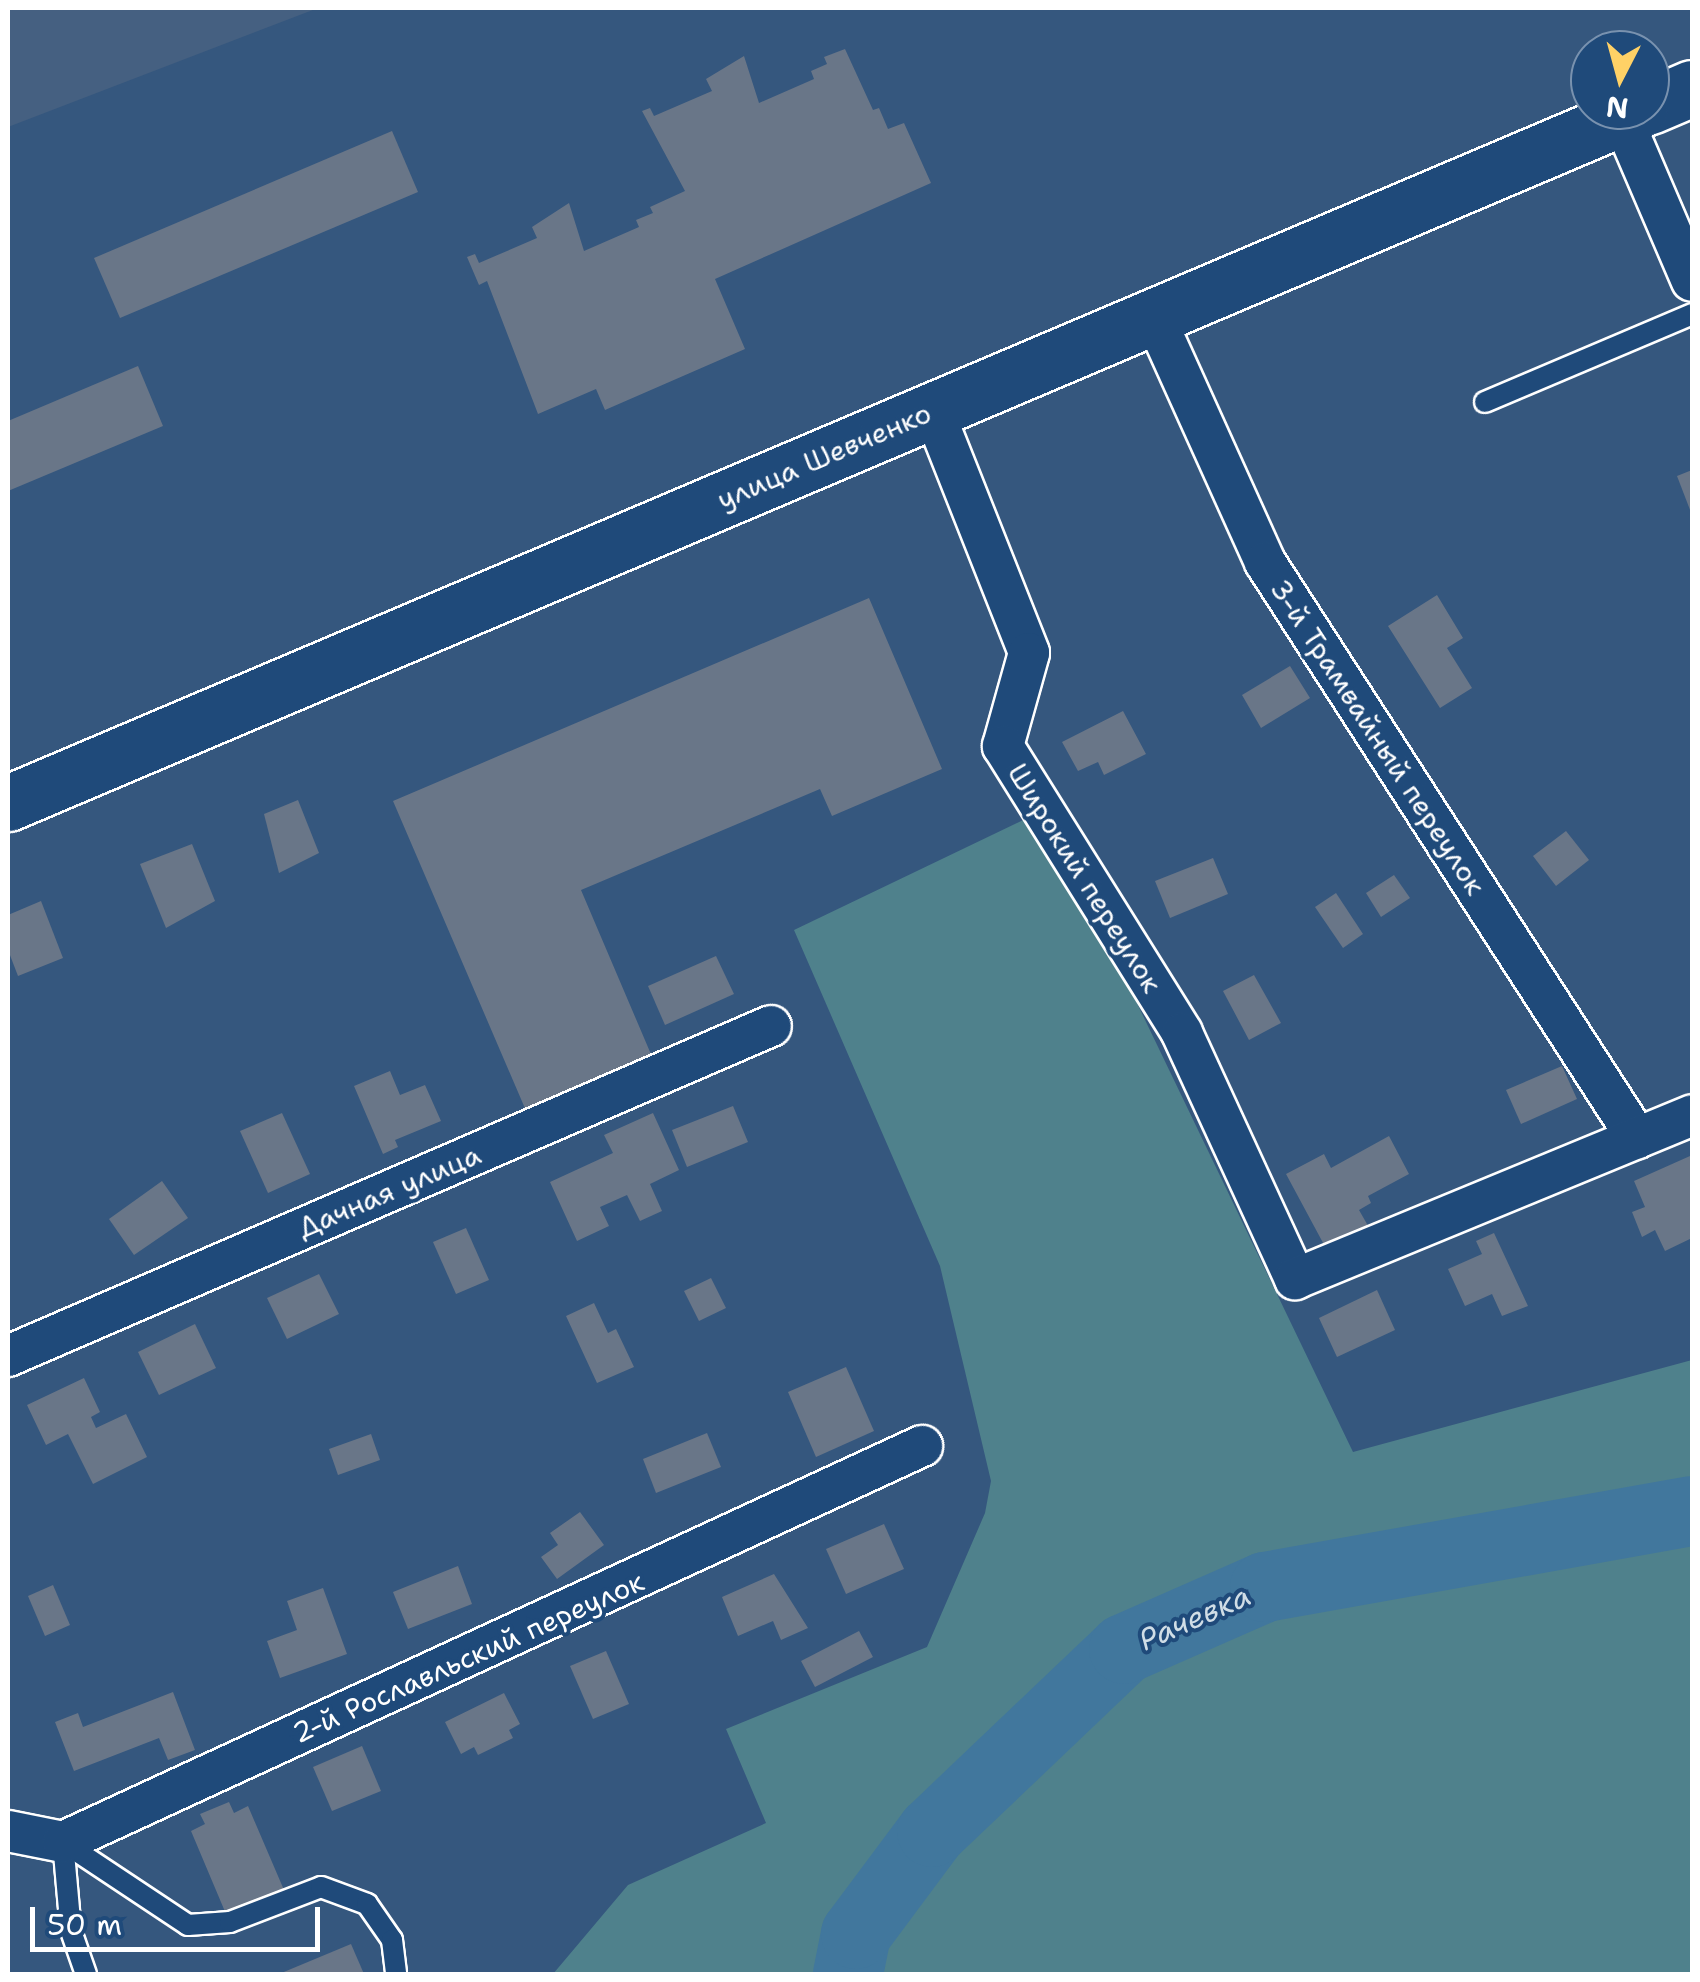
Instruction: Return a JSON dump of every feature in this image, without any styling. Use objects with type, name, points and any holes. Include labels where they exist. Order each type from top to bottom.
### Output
[{"type":"main road","name":"улица Шевченко","points":[[8,803],[1592,130]]},
{"type":"street","points":[[1643,130],[1692,282]]},
{"type":"street","name":"3-й Трамвайный переулок","points":[[1154,316],[1265,562],[1637,1138]]},
{"type":"street","name":"Широкий переулок","points":[[933,410],[1029,654],[1003,746],[1182,1033],[1295,1279],[1637,1138]]},
{"type":"street","name":"Дачная улица","points":[[8,1356],[772,1026]]},
{"type":"street","points":[[1637,1138],[1692,1115]]},
{"type":"street","name":"2-й Рославльский переулок","points":[[62,1842],[922,1446]]},
{"type":"street","points":[[8,1831],[62,1842]]},
{"type":"lane","points":[[1485,402],[1692,314]]},
{"type":"lane","points":[[62,1842],[71,1931],[86,1974]]},
{"type":"lane","points":[[62,1842],[188,1925],[230,1922],[322,1887],[367,1904],[392,1940],[396,1974]]},
{"type":"shaded area","points":[[8,8],[318,8],[8,127]]},
{"type":"green space","points":[[1044,810],[1353,1452],[1692,1360],[1692,1974],[553,1974],[628,1885],[766,1823],[726,1729],[927,1647],[985,1513],[991,1481],[940,1266],[794,930]]},
{"type":"building","points":[[845,49],[873,110],[879,108],[888,129],[904,123],[931,183],[715,279],[745,349],[605,410],[596,389],[538,414],[487,281],[479,285],[467,257],[475,254],[479,263],[537,238],[532,227],[569,203],[584,251],[639,227],[636,220],[653,213],[650,207],[685,191],[642,111],[650,108],[654,116],[712,91],[706,79],[744,56],[759,103],[814,79],[811,71],[827,64],[824,57]]},
{"type":"building","points":[[392,131],[418,192],[120,318],[94,258]]},
{"type":"building","points":[[138,366],[163,426],[8,491],[8,421]]},
{"type":"building","points":[[1692,470],[1692,515],[1677,476]]},
{"type":"building","points":[[1437,595],[1463,638],[1447,648],[1472,688],[1440,708],[1388,626]]},
{"type":"building","points":[[869,598],[942,769],[832,816],[820,789],[581,890],[659,1073],[533,1127],[393,801]]},
{"type":"building","points":[[1290,666],[1310,698],[1261,728],[1242,695]]},
{"type":"building","points":[[1123,711],[1146,754],[1104,775],[1098,762],[1078,771],[1062,742]]},
{"type":"building","points":[[298,800],[319,853],[279,873],[264,814]]},
{"type":"building","points":[[1566,831],[1589,860],[1556,886],[1533,856]]},
{"type":"building","points":[[192,844],[215,901],[166,928],[140,864]]},
{"type":"building","points":[[1213,858],[1228,894],[1170,918],[1155,881]]},
{"type":"building","points":[[1394,875],[1410,898],[1381,917],[1366,893]]},
{"type":"building","points":[[1336,893],[1363,934],[1343,948],[1315,907]]},
{"type":"building","points":[[41,901],[63,958],[18,976],[8,950],[8,915]]},
{"type":"building","points":[[716,956],[734,994],[665,1025],[648,986]]},
{"type":"building","points":[[1254,975],[1281,1023],[1249,1040],[1223,991]]},
{"type":"building","points":[[1562,1066],[1577,1099],[1521,1124],[1506,1090]]},
{"type":"building","points":[[390,1071],[400,1095],[425,1085],[441,1121],[395,1140],[398,1147],[383,1154],[354,1086]]},
{"type":"building","points":[[733,1106],[748,1142],[687,1167],[672,1130]]},
{"type":"building","points":[[282,1113],[310,1174],[268,1193],[240,1131]]},
{"type":"building","points":[[653,1113],[679,1170],[650,1184],[662,1211],[640,1221],[627,1195],[600,1207],[609,1226],[577,1241],[550,1182],[613,1153],[604,1135]]},
{"type":"building","points":[[1389,1136],[1409,1174],[1368,1196],[1371,1203],[1359,1210],[1371,1231],[1329,1254],[1286,1174],[1324,1154],[1331,1168]]},
{"type":"building","points":[[1690,1156],[1692,1238],[1665,1251],[1655,1230],[1642,1237],[1632,1212],[1645,1207],[1634,1181]]},
{"type":"building","points":[[162,1181],[188,1218],[134,1255],[109,1219]]},
{"type":"building","points":[[466,1228],[489,1280],[456,1294],[433,1242]]},
{"type":"building","points":[[1494,1233],[1528,1306],[1502,1316],[1492,1294],[1465,1306],[1448,1269],[1482,1254],[1476,1241]]},
{"type":"building","points":[[319,1274],[339,1314],[287,1339],[267,1298]]},
{"type":"building","points":[[711,1278],[726,1308],[699,1321],[684,1291]]},
{"type":"building","points":[[1377,1290],[1395,1330],[1337,1357],[1319,1318]]},
{"type":"building","points":[[594,1303],[608,1333],[616,1329],[634,1367],[597,1383],[566,1316]]},
{"type":"building","points":[[195,1324],[216,1368],[159,1395],[138,1352]]},
{"type":"building","points":[[846,1367],[874,1431],[816,1457],[788,1392]]},
{"type":"building","points":[[84,1378],[100,1412],[91,1417],[96,1428],[126,1414],[147,1457],[93,1484],[68,1434],[46,1445],[27,1405]]},
{"type":"building","points":[[707,1433],[721,1467],[656,1493],[643,1459]]},
{"type":"building","points":[[371,1434],[380,1460],[338,1475],[329,1449]]},
{"type":"building","points":[[580,1512],[604,1545],[557,1579],[541,1557],[558,1545],[550,1533]]},
{"type":"building","points":[[884,1524],[904,1569],[846,1594],[826,1549]]},
{"type":"building","points":[[458,1566],[472,1604],[408,1629],[393,1592]]},
{"type":"building","points":[[774,1574],[808,1628],[781,1640],[773,1621],[738,1636],[722,1597]]},
{"type":"building","points":[[53,1585],[70,1625],[45,1636],[28,1596]]},
{"type":"building","points":[[323,1588],[347,1654],[280,1678],[267,1641],[297,1630],[287,1601]]},
{"type":"building","points":[[859,1631],[873,1657],[815,1687],[801,1661]]},
{"type":"building","points":[[606,1651],[629,1704],[593,1719],[570,1666]]},
{"type":"building","points":[[173,1692],[195,1750],[168,1760],[159,1738],[74,1771],[55,1722],[78,1713],[83,1727]]},
{"type":"building","points":[[504,1693],[520,1724],[509,1730],[513,1738],[478,1755],[474,1747],[461,1754],[445,1722]]},
{"type":"building","points":[[362,1746],[381,1791],[332,1811],[313,1767]]},
{"type":"building","points":[[229,1802],[234,1813],[248,1806],[284,1890],[226,1914],[191,1831],[205,1824],[200,1814]]},
{"type":"building","points":[[351,1944],[364,1974],[279,1974]]},
{"type":"waterway","name":"Рачевка","points":[[848,1974],[856,1934],[932,1832],[1124,1649],[1265,1587],[1692,1511]]}]
